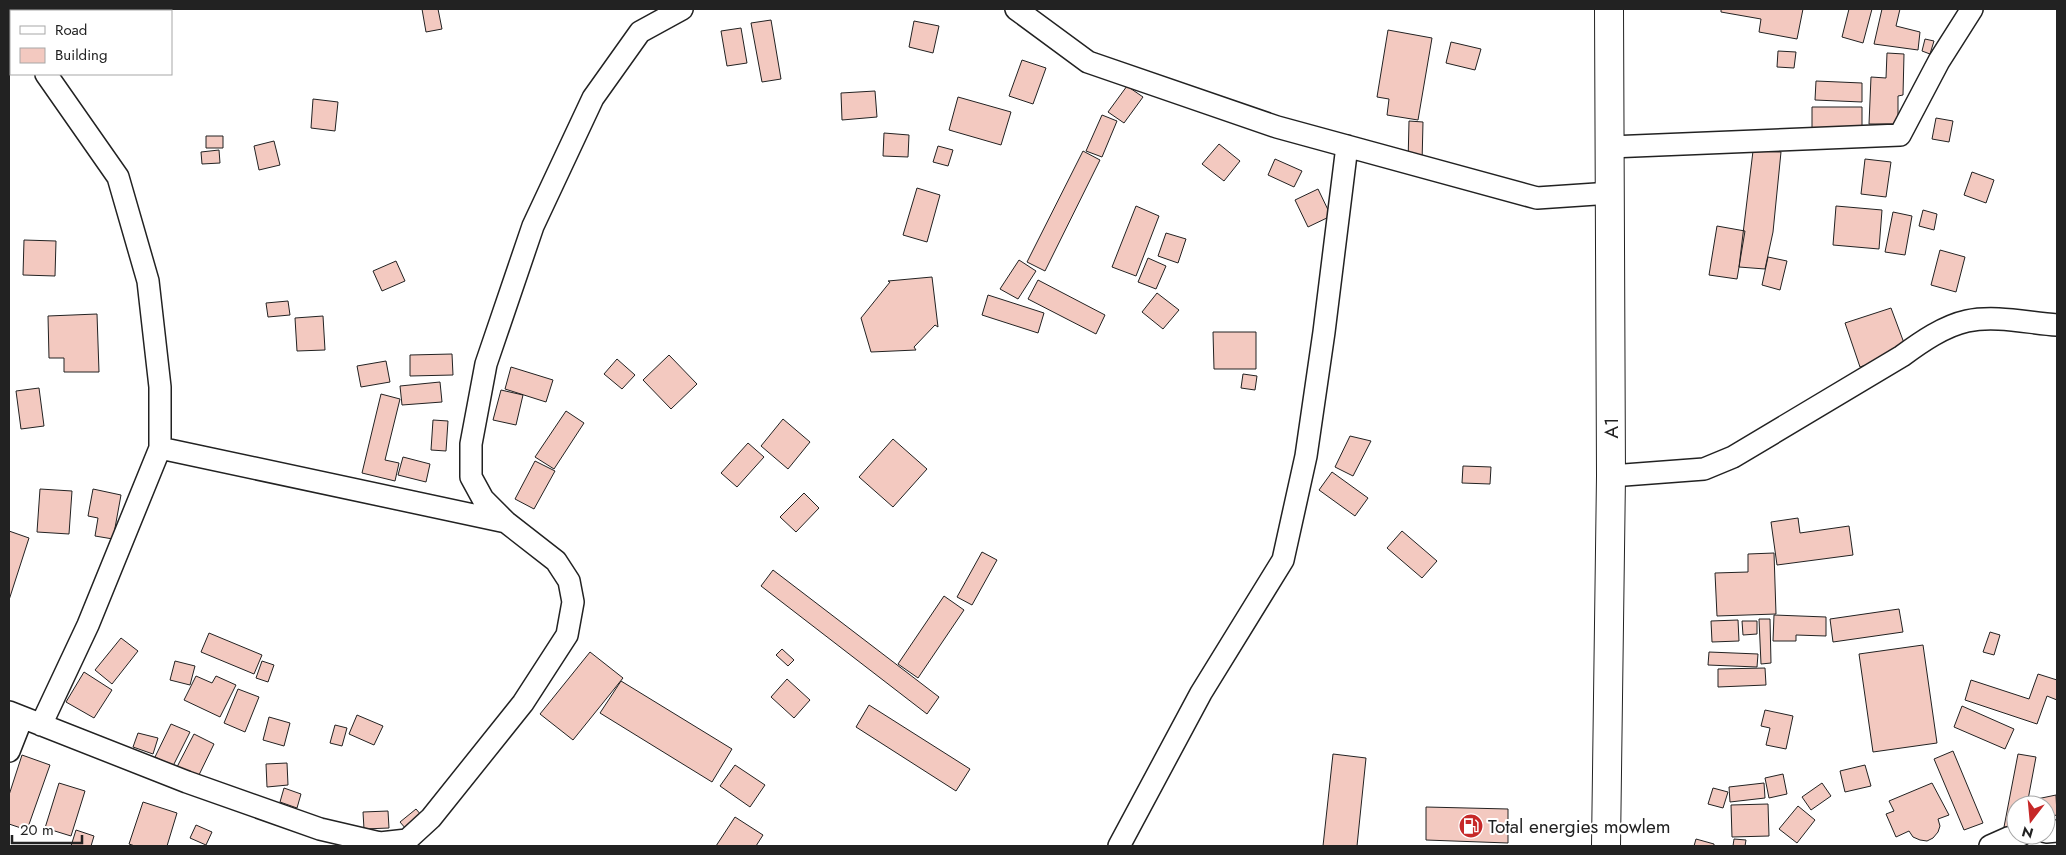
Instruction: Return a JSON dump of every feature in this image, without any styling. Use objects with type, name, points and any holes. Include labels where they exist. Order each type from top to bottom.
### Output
[{"type":"highway","name":"A1","points":[[1606,846],[1611,476],[1609,9]]},
{"type":"street","points":[[24,718],[187,782],[320,829],[380,843],[406,843],[432,818],[523,703],[567,634],[573,602],[569,581],[556,561],[506,522],[483,500],[471,477],[471,444],[489,355],[533,226],[593,98],[640,32],[682,9]]},
{"type":"street","points":[[1016,9],[1088,62],[1277,127],[1537,198],[1610,193]]},
{"type":"street","points":[[1610,147],[1900,134],[1939,61],[1972,9]]},
{"type":"street","points":[[9,751],[24,718],[88,625],[160,448],[160,387],[148,281],[118,177],[47,75]]},
{"type":"street","points":[[1119,846],[1201,693],[1283,560],[1306,456],[1324,332],[1347,146]]},
{"type":"street","points":[[1611,476],[1704,469],[1733,457],[1902,356],[1927,338],[1966,321],[1993,319],[2057,325]]},
{"type":"street","points":[[160,448],[506,522]]},
{"type":"street","points":[[1990,846],[2006,839]]},
{"type":"building","points":[[422,9],[438,9],[442,29],[426,32]]},
{"type":"building","points":[[1721,9],[1803,9],[1797,39],[1759,32],[1761,19],[1721,12]]},
{"type":"building","points":[[1849,9],[1872,9],[1863,43],[1842,37]]},
{"type":"building","points":[[1882,9],[1900,9],[1896,26],[1920,32],[1918,50],[1874,44]]},
{"type":"building","points":[[771,20],[781,79],[762,82],[751,23]]},
{"type":"building","points":[[914,21],[939,26],[933,53],[909,47]]},
{"type":"building","points":[[741,28],[747,63],[727,66],[721,31]]},
{"type":"building","points":[[1388,30],[1432,38],[1418,120],[1387,115],[1389,99],[1377,97]]},
{"type":"building","points":[[1925,39],[1934,41],[1930,54],[1922,51]]},
{"type":"building","points":[[1451,42],[1481,49],[1475,70],[1446,63]]},
{"type":"building","points":[[1778,51],[1796,52],[1794,68],[1777,67]]},
{"type":"building","points":[[1887,53],[1904,54],[1903,95],[1898,96],[1898,124],[1869,124],[1871,77],[1886,78]]},
{"type":"building","points":[[1022,60],[1046,68],[1033,104],[1009,96]]},
{"type":"building","points":[[1816,81],[1862,83],[1862,102],[1815,100]]},
{"type":"building","points":[[1127,86],[1143,97],[1124,123],[1108,112]]},
{"type":"building","points":[[875,91],[877,117],[842,120],[841,93]]},
{"type":"building","points":[[958,97],[1011,112],[1001,145],[949,130]]},
{"type":"building","points":[[313,99],[338,102],[335,131],[311,128]]},
{"type":"building","points":[[1812,107],[1862,107],[1862,128],[1812,128]]},
{"type":"building","points":[[1102,115],[1117,121],[1102,157],[1086,151]]},
{"type":"building","points":[[1936,118],[1953,121],[1949,142],[1932,139]]},
{"type":"building","points":[[1409,121],[1423,122],[1422,163],[1408,163]]},
{"type":"building","points":[[884,133],[909,135],[908,157],[883,156]]},
{"type":"building","points":[[206,136],[223,136],[223,148],[206,148]]},
{"type":"building","points":[[274,141],[280,165],[259,170],[254,146]]},
{"type":"building","points":[[1219,144],[1240,161],[1224,181],[1202,164]]},
{"type":"building","points":[[938,146],[953,150],[948,166],[933,162]]},
{"type":"building","points":[[219,150],[220,163],[202,164],[201,152]]},
{"type":"building","points":[[1083,151],[1100,160],[1045,271],[1027,262]]},
{"type":"building","points":[[1753,151],[1781,152],[1773,232],[1765,269],[1739,267]]},
{"type":"building","points":[[1275,159],[1302,171],[1294,187],[1268,175]]},
{"type":"building","points":[[1865,159],[1891,162],[1886,197],[1861,194]]},
{"type":"building","points":[[1972,172],[1994,180],[1986,203],[1964,195]]},
{"type":"building","points":[[917,188],[940,195],[927,242],[903,235]]},
{"type":"building","points":[[1318,189],[1331,216],[1308,227],[1295,200]]},
{"type":"building","points":[[1136,206],[1159,216],[1136,276],[1112,267]]},
{"type":"building","points":[[1836,206],[1882,210],[1879,249],[1833,245]]},
{"type":"building","points":[[1923,210],[1937,214],[1934,230],[1919,226]]},
{"type":"building","points":[[1893,212],[1912,216],[1905,255],[1885,252]]},
{"type":"building","points":[[1717,226],[1745,231],[1737,279],[1709,275]]},
{"type":"building","points":[[1166,233],[1186,239],[1178,263],[1158,256]]},
{"type":"building","points":[[24,240],[56,241],[55,276],[23,275]]},
{"type":"building","points":[[1940,250],[1965,257],[1956,292],[1931,285]]},
{"type":"building","points":[[1768,257],[1787,261],[1780,290],[1762,285]]},
{"type":"building","points":[[1148,258],[1166,266],[1156,289],[1138,282]]},
{"type":"building","points":[[1019,260],[1036,271],[1018,299],[1000,289]]},
{"type":"building","points":[[396,261],[405,281],[382,291],[373,271]]},
{"type":"building","points":[[932,277],[938,327],[935,325],[914,347],[916,350],[871,352],[861,318],[890,282],[888,281]]},
{"type":"building","points":[[1038,280],[1105,315],[1096,334],[1028,299]]},
{"type":"building","points":[[1157,293],[1179,310],[1163,329],[1142,312]]},
{"type":"building","points":[[988,295],[1044,313],[1038,333],[982,315]]},
{"type":"building","points":[[288,301],[290,315],[268,317],[266,303]]},
{"type":"building","points":[[1891,308],[1907,351],[1860,367],[1845,323]]},
{"type":"building","points":[[97,314],[99,372],[64,372],[64,358],[49,358],[48,316]]},
{"type":"building","points":[[323,316],[325,350],[297,351],[295,318]]},
{"type":"building","points":[[1213,332],[1256,332],[1256,369],[1214,369]]},
{"type":"building","points":[[452,354],[453,375],[410,376],[410,355]]},
{"type":"building","points":[[669,355],[697,384],[671,409],[643,380]]},
{"type":"building","points":[[617,359],[635,375],[622,389],[604,374]]},
{"type":"building","points":[[386,361],[390,382],[361,387],[357,366]]},
{"type":"building","points":[[511,367],[553,380],[546,402],[505,389]]},
{"type":"building","points":[[1243,374],[1257,376],[1255,390],[1241,388]]},
{"type":"building","points":[[440,382],[442,402],[402,405],[400,386]]},
{"type":"building","points":[[39,388],[44,426],[21,429],[16,391]]},
{"type":"building","points":[[501,390],[523,395],[516,425],[493,420]]},
{"type":"building","points":[[381,394],[400,399],[385,460],[399,463],[395,481],[362,473]]},
{"type":"building","points":[[566,411],[584,423],[554,469],[535,457]]},
{"type":"building","points":[[783,419],[810,442],[788,469],[761,446]]},
{"type":"building","points":[[433,420],[448,421],[446,451],[431,450]]},
{"type":"building","points":[[1350,436],[1371,441],[1353,476],[1335,467]]},
{"type":"building","points":[[893,439],[927,469],[893,507],[859,477]]},
{"type":"building","points":[[748,443],[764,457],[737,487],[721,473]]},
{"type":"building","points":[[403,457],[430,464],[426,482],[398,475]]},
{"type":"building","points":[[535,461],[555,471],[534,509],[515,499]]},
{"type":"building","points":[[1463,466],[1491,467],[1490,484],[1462,483]]},
{"type":"building","points":[[1332,472],[1368,498],[1355,516],[1319,490]]},
{"type":"building","points":[[40,489],[72,491],[69,534],[37,532]]},
{"type":"building","points":[[93,489],[121,495],[113,539],[95,536],[98,518],[88,516]]},
{"type":"building","points":[[804,493],[819,508],[796,532],[780,517]]},
{"type":"building","points":[[1798,518],[1800,533],[1849,526],[1853,555],[1777,565],[1771,522]]},
{"type":"building","points":[[9,531],[29,538],[9,600]]},
{"type":"building","points":[[1402,531],[1437,561],[1422,578],[1387,548]]},
{"type":"building","points":[[982,552],[997,560],[972,605],[957,597]]},
{"type":"building","points":[[1774,553],[1776,614],[1717,616],[1715,573],[1748,572],[1748,554]]},
{"type":"building","points":[[773,570],[939,697],[927,714],[761,586]]},
{"type":"building","points":[[944,596],[964,610],[918,678],[898,664]]},
{"type":"building","points":[[1899,609],[1903,632],[1833,642],[1830,619]]},
{"type":"building","points":[[1774,615],[1826,617],[1826,636],[1796,635],[1796,641],[1773,641]]},
{"type":"building","points":[[1759,619],[1770,619],[1771,663],[1761,664]]},
{"type":"building","points":[[1738,620],[1739,641],[1712,642],[1711,621]]},
{"type":"building","points":[[1742,621],[1757,621],[1757,634],[1743,635]]},
{"type":"building","points":[[1990,632],[2000,635],[1994,655],[1983,652]]},
{"type":"building","points":[[209,633],[262,655],[254,674],[201,652]]},
{"type":"building","points":[[121,638],[138,651],[112,684],[95,670]]},
{"type":"building","points":[[1923,645],[1937,743],[1873,752],[1859,654]]},
{"type":"building","points":[[782,649],[794,660],[788,666],[776,655]]},
{"type":"building","points":[[590,652],[623,678],[573,740],[540,714]]},
{"type":"building","points":[[1709,652],[1758,654],[1757,667],[1708,665]]},
{"type":"building","points":[[175,661],[195,666],[190,685],[170,680]]},
{"type":"building","points":[[262,661],[274,665],[268,682],[256,678]]},
{"type":"building","points":[[1765,668],[1766,685],[1718,687],[1718,669]]},
{"type":"building","points":[[84,672],[112,690],[94,718],[66,702]]},
{"type":"building","points":[[2038,674],[2057,680],[2057,700],[2047,696],[2037,724],[1965,700],[1971,680],[2029,699]]},
{"type":"building","points":[[196,676],[212,683],[216,676],[236,685],[220,717],[184,700]]},
{"type":"building","points":[[787,679],[810,700],[794,718],[771,697]]},
{"type":"building","points":[[621,681],[732,749],[712,782],[600,713]]},
{"type":"building","points":[[238,689],[259,697],[245,732],[224,723]]},
{"type":"building","points":[[869,705],[970,769],[956,791],[856,727]]},
{"type":"building","points":[[1962,706],[2014,729],[2005,749],[1954,727]]},
{"type":"building","points":[[1765,710],[1793,716],[1786,749],[1766,745],[1770,728],[1761,726]]},
{"type":"building","points":[[357,715],[383,726],[374,745],[349,734]]},
{"type":"building","points":[[269,717],[290,723],[284,746],[263,740]]},
{"type":"building","points":[[171,724],[190,732],[173,766],[155,757]]},
{"type":"building","points":[[335,725],[347,728],[342,746],[330,743]]},
{"type":"building","points":[[138,733],[158,738],[153,754],[133,747]]},
{"type":"building","points":[[194,734],[214,744],[198,777],[177,767]]},
{"type":"building","points":[[1953,751],[1983,823],[1964,830],[1934,759]]},
{"type":"building","points":[[1333,754],[1366,758],[1357,846],[1323,846]]},
{"type":"building","points":[[2018,754],[2036,757],[2029,795],[2010,795]]},
{"type":"building","points":[[22,755],[50,765],[27,830],[9,824],[9,795]]},
{"type":"building","points":[[287,763],[288,785],[267,787],[266,764]]},
{"type":"building","points":[[735,765],[765,785],[750,807],[720,786]]},
{"type":"building","points":[[1865,765],[1871,786],[1845,792],[1840,771]]},
{"type":"building","points":[[1783,774],[1787,794],[1769,798],[1765,778]]},
{"type":"building","points":[[59,783],[85,791],[71,836],[45,828]]},
{"type":"building","points":[[1764,783],[1765,798],[1730,802],[1729,787]]},
{"type":"building","points":[[1822,783],[1831,796],[1811,810],[1802,797]]},
{"type":"building","points":[[1932,783],[1949,815],[1938,819],[1940,826],[1938,832],[1927,841],[1913,837],[1909,831],[1896,837],[1886,814],[1894,811],[1889,801]]},
{"type":"building","points":[[284,788],[301,794],[297,808],[280,802]]},
{"type":"building","points":[[1713,788],[1728,792],[1723,808],[1708,804]]},
{"type":"building","points":[[143,802],[177,813],[167,846],[135,846],[129,844]]},
{"type":"building","points":[[1768,804],[1769,836],[1732,837],[1731,805]]},
{"type":"building","points":[[1798,806],[1815,820],[1797,843],[1779,829]]},
{"type":"building","points":[[1426,807],[1508,809],[1508,843],[1426,840]]},
{"type":"building","points":[[416,809],[422,816],[406,829],[400,822]]},
{"type":"building","points":[[388,811],[389,828],[364,829],[363,812]]},
{"type":"building","points":[[735,817],[763,835],[756,846],[716,846]]},
{"type":"building","points":[[196,825],[212,832],[206,845],[190,838]]},
{"type":"building","points":[[76,830],[94,836],[91,846],[71,846]]},
{"type":"building","points":[[1696,839],[1714,844],[1714,846],[1694,846]]},
{"type":"building","points":[[1734,839],[1746,840],[1745,846],[1733,846]]},
{"type":"place","name":"Total energies mowlem","points":[[1471,826]]}]
